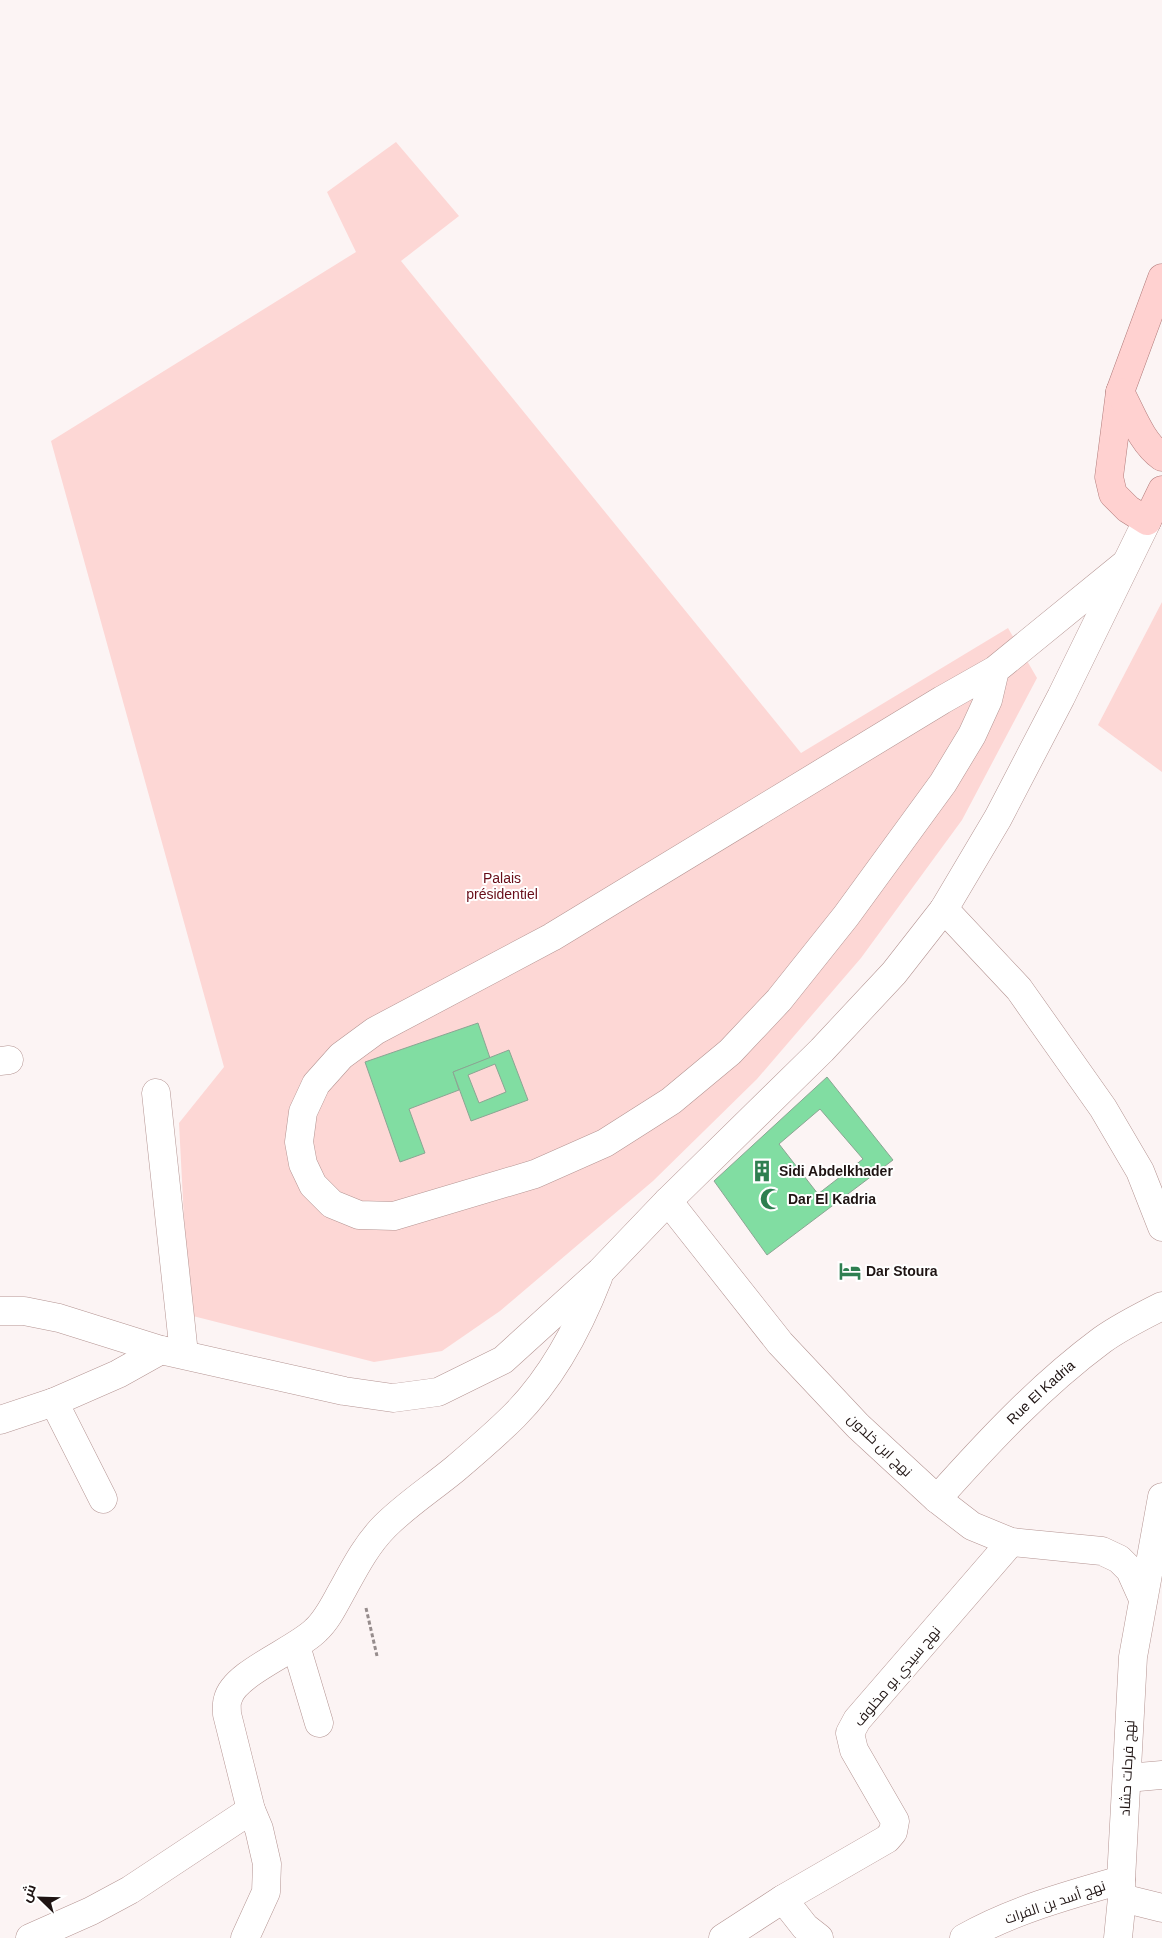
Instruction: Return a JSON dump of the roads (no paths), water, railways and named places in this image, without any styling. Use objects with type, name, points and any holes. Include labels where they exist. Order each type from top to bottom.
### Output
[{"type":"main road","points":[[1162,278],[1120,392],[1108,477],[1113,494],[1128,509],[1147,521],[1162,490]]},
{"type":"main road","points":[[1120,392],[1142,435],[1154,452],[1162,457]]},
{"type":"street","points":[[0,1311],[24,1311],[59,1318],[172,1352],[344,1391],[393,1398],[438,1392],[503,1360],[601,1271],[668,1201],[822,1050],[894,973],[944,909],[998,818],[1061,697],[1147,521]]},
{"type":"street","points":[[995,670],[988,700],[972,735],[943,783],[846,916],[779,1000],[730,1052],[671,1101],[605,1143],[535,1174],[394,1216],[359,1215],[332,1204],[313,1185],[303,1164],[299,1142],[303,1112],[316,1084],[341,1056],[375,1031],[552,937],[942,700],[995,670],[1125,564]]},
{"type":"street","points":[[944,909],[1019,989],[1103,1108],[1140,1171],[1162,1226]]},
{"type":"street","points":[[156,1093],[172,1352]]},
{"type":"street","name":"نهج ابن خلدون","points":[[668,1201],[780,1343],[858,1426],[937,1499],[972,1526],[1011,1542],[1102,1552],[1119,1559],[1130,1570],[1143,1599]]},
{"type":"street","points":[[245,1938],[266,1892],[267,1864],[251,1810],[227,1714],[228,1698],[234,1688],[249,1674],[296,1646],[316,1631],[324,1622],[356,1564],[385,1526],[456,1468],[515,1415],[540,1385],[564,1349],[588,1304],[601,1271]]},
{"type":"street","name":"Rue El Kadria","points":[[937,1499],[1018,1412],[1067,1368],[1104,1339],[1162,1306]]},
{"type":"street","points":[[0,1420],[54,1402],[172,1352]]},
{"type":"street","points":[[54,1402],[103,1499]]},
{"type":"street","name":"نهج فرحات حشاد","points":[[1118,1938],[1133,1656],[1162,1497]]},
{"type":"street","name":"نهج سيدي بو مخلوف","points":[[723,1938],[783,1899],[887,1839],[894,1832],[896,1821],[854,1750],[850,1733],[856,1720],[1011,1542]]},
{"type":"street","points":[[296,1646],[320,1723]]},
{"type":"street","points":[[1127,1778],[1162,1775]]},
{"type":"street","points":[[30,1938],[91,1911],[130,1890],[251,1810]]},
{"type":"street","points":[[1121,1889],[1162,1908]]},
{"type":"street","name":"نهج أسد بن الفرات","points":[[964,1938],[1021,1912],[1084,1891],[1121,1889]]},
{"type":"street","points":[[783,1899],[804,1927],[819,1938]]},
{"type":"place","name":"Sidi Abdelkhader","points":[[762,1171]]},
{"type":"place","name":"Dar El Kadria","points":[[771,1199]]},
{"type":"place","name":"Dar Stoura","points":[[850,1271]]},
{"type":"park label","name":"Palais présidentiel","points":[[502,886]]}]
